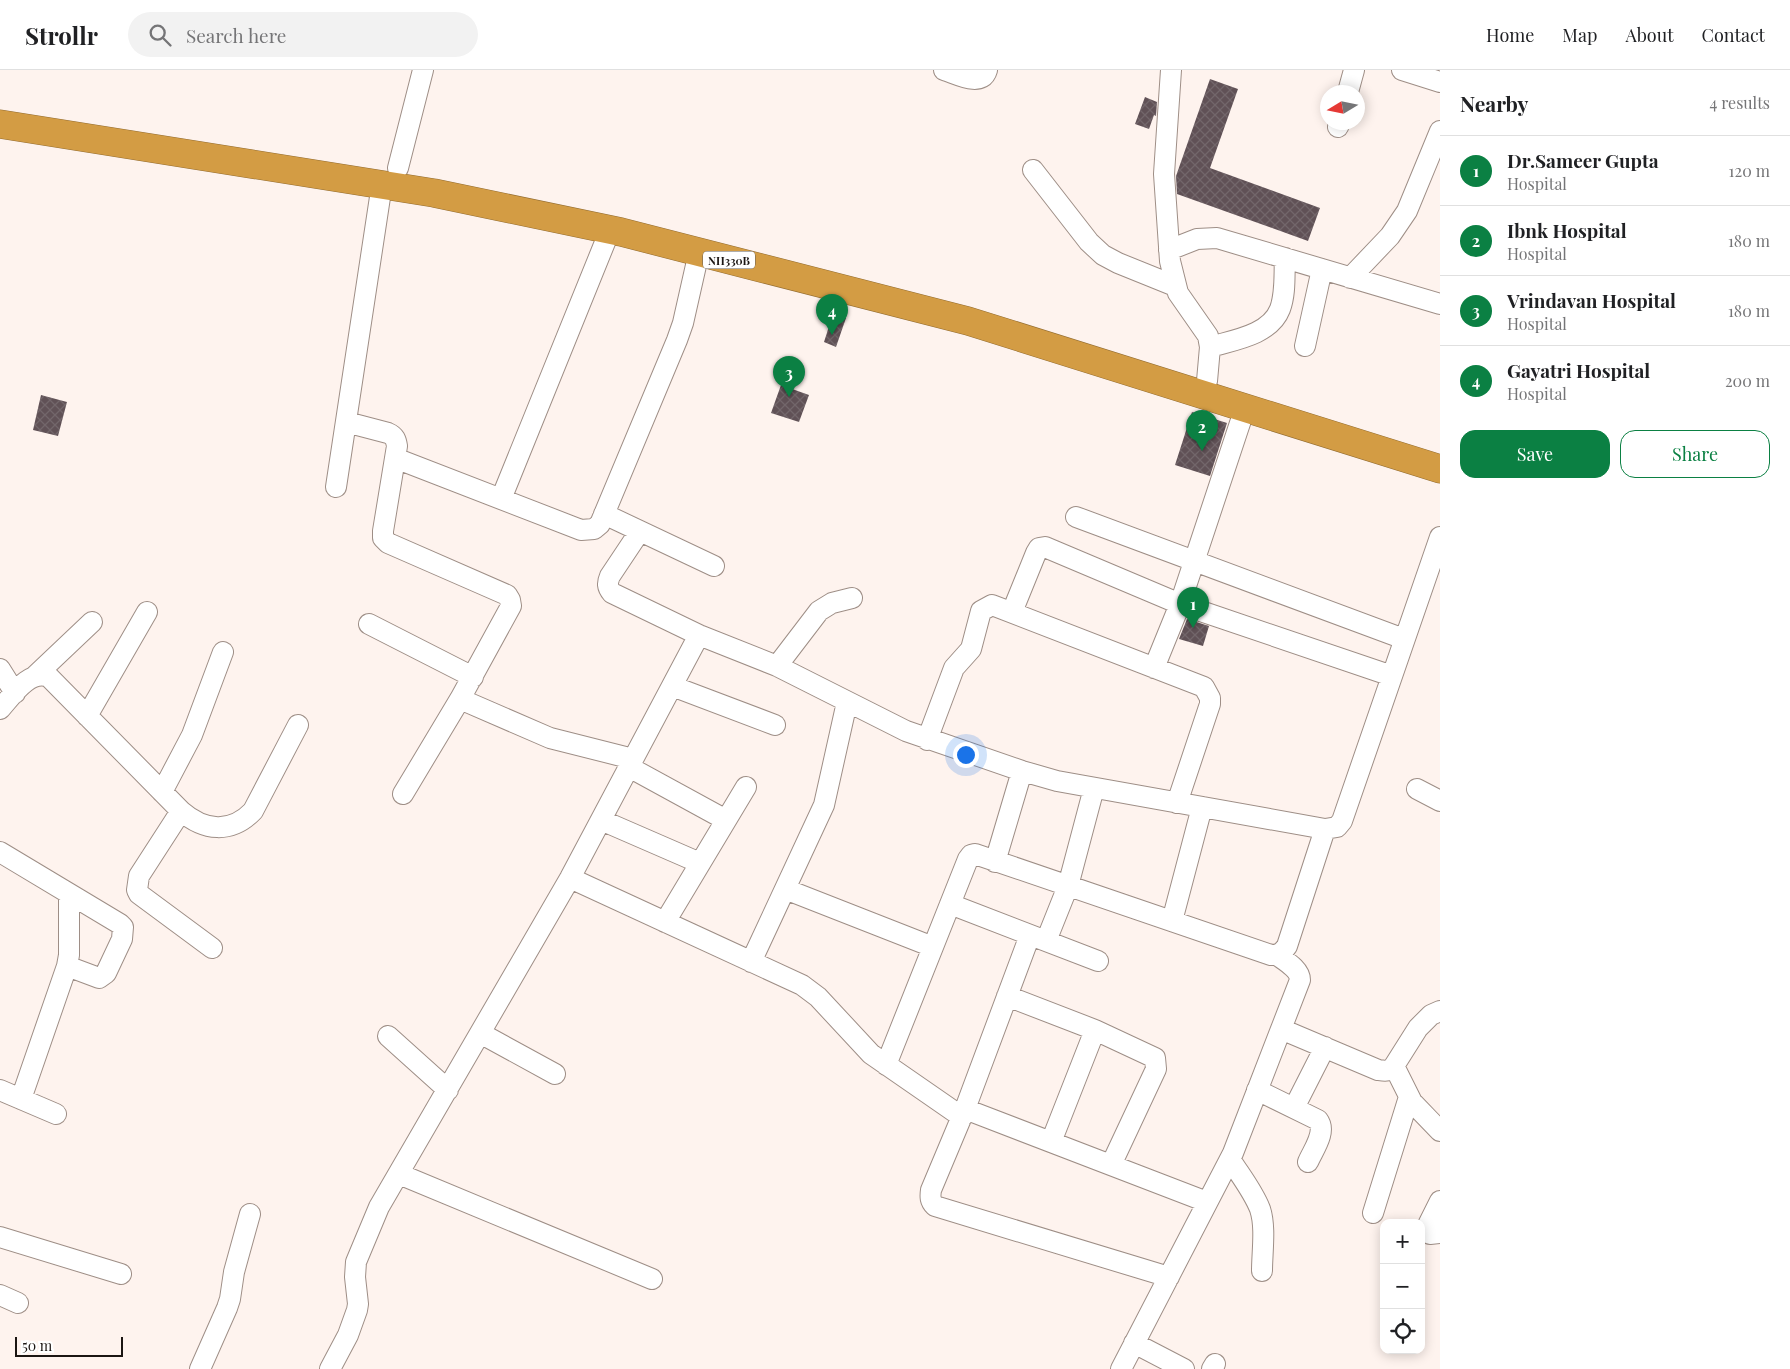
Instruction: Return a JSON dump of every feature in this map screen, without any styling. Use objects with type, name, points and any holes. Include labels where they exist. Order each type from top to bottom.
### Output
[{"type":"highway","name":"NH330B","points":[[0,107],[596,212],[952,306],[1440,452]]},
{"type":"highway","name":"NH330B","points":[[0,124],[390,176],[434,193],[610,230],[968,321],[1067,350],[1440,469]]},
{"type":"street","points":[[336,487],[390,176],[423,70]]},
{"type":"street","points":[[944,70],[971,79],[981,79],[985,76],[986,70]]},
{"type":"street","points":[[1350,85],[1354,70]]},
{"type":"street","points":[[1402,70],[1440,82]]},
{"type":"street","points":[[1173,71],[1164,174],[1169,250],[1175,286],[1178,293],[1208,336],[1210,347],[1206,381]]},
{"type":"street","points":[[1350,278],[1390,236],[1407,211],[1440,131]]},
{"type":"street","points":[[1033,170],[1089,242],[1103,255],[1175,286]]},
{"type":"street","points":[[501,499],[610,230]]},
{"type":"street","points":[[1169,250],[1197,239],[1217,238],[1440,304]]},
{"type":"street","points":[[396,458],[581,530],[588,531],[594,529],[600,524],[683,323],[699,252]]},
{"type":"street","points":[[1210,347],[1255,333],[1272,322],[1280,309],[1284,291],[1285,258]]},
{"type":"street","points":[[1305,346],[1322,269]]},
{"type":"street","points":[[1154,668],[1180,604],[1244,408]]},
{"type":"street","points":[[346,422],[393,435],[398,446],[383,538],[388,543],[507,595],[511,606],[509,613],[473,677],[403,794]]},
{"type":"street","points":[[604,514],[714,566]]},
{"type":"street","points":[[1076,517],[1404,639]]},
{"type":"street","points":[[640,532],[607,582],[608,588],[612,592],[699,636],[777,666],[927,740],[1040,777],[1325,829],[1337,827],[1342,821],[1440,537]]},
{"type":"street","points":[[1012,612],[1036,553],[1039,548],[1045,547],[1180,604],[1392,676]]},
{"type":"street","points":[[777,666],[819,611],[832,603],[852,598]]},
{"type":"street","points":[[927,740],[954,668],[971,649],[981,611],[992,605],[1204,687],[1210,698],[1210,704],[1177,803]]},
{"type":"street","points":[[88,716],[147,612]]},
{"type":"street","points":[[0,708],[92,622]]},
{"type":"street","points":[[369,624],[473,677]]},
{"type":"street","points":[[330,1369],[348,1335],[357,1310],[358,1304],[354,1277],[356,1262],[379,1207],[570,878],[699,636]]},
{"type":"street","points":[[162,792],[188,743],[223,652]]},
{"type":"street","points":[[0,669],[15,693]]},
{"type":"street","points":[[34,676],[44,675],[49,677],[188,817],[202,824],[214,827],[227,827],[236,824],[253,811],[298,725]]},
{"type":"street","points":[[672,686],[775,725]]},
{"type":"street","points":[[460,699],[550,738],[631,763],[726,820]]},
{"type":"street","points":[[751,962],[824,805],[847,702]]},
{"type":"street","points":[[996,862],[1022,771]]},
{"type":"street","points":[[665,922],[746,787]]},
{"type":"street","points":[[1094,788],[1068,886],[1007,996],[964,1113],[931,1190],[930,1197],[931,1202],[935,1206],[1168,1277]]},
{"type":"street","points":[[1417,789],[1440,801]]},
{"type":"street","points":[[1172,921],[1202,807]]},
{"type":"street","points":[[181,810],[139,876],[137,890],[139,894],[212,948]]},
{"type":"street","points":[[601,820],[700,863]]},
{"type":"street","points":[[886,1065],[968,858],[971,855],[975,854],[1271,955],[1277,955],[1283,952],[1287,946],[1325,829]]},
{"type":"street","points":[[0,852],[120,924],[123,930],[122,939],[106,974],[98,978],[66,966]]},
{"type":"street","points":[[570,878],[802,985],[871,1054],[964,1113],[1051,1142],[1207,1202]]},
{"type":"street","points":[[785,889],[933,947]]},
{"type":"street","points":[[21,1099],[69,955],[70,894]]},
{"type":"street","points":[[950,904],[1098,961]]},
{"type":"street","points":[[1121,1369],[1230,1159],[1300,980],[1300,975],[1277,955]]},
{"type":"street","points":[[1007,996],[1095,1030],[1150,1054],[1155,1058],[1156,1069],[1111,1165]]},
{"type":"street","points":[[1281,1029],[1378,1070],[1386,1071],[1394,1066],[1418,1028],[1431,1015],[1440,1011]]},
{"type":"street","points":[[1051,1142],[1095,1030]]},
{"type":"street","points":[[480,1034],[555,1074]]},
{"type":"street","points":[[388,1036],[448,1090]]},
{"type":"street","points":[[1294,1108],[1325,1047]]},
{"type":"street","points":[[1394,1066],[1409,1097],[1440,1131]]},
{"type":"street","points":[[0,1090],[56,1114]]},
{"type":"street","points":[[1257,1090],[1318,1120],[1322,1126],[1322,1132],[1308,1162]]},
{"type":"street","points":[[1373,1213],[1409,1097]]},
{"type":"street","points":[[1230,1159],[1260,1210],[1262,1224],[1262,1271]]},
{"type":"street","points":[[399,1174],[652,1279]]},
{"type":"street","points":[[1440,1201],[1427,1227],[1430,1234],[1440,1233]]},
{"type":"street","points":[[200,1369],[228,1308],[234,1272],[250,1214]]},
{"type":"street","points":[[0,1237],[121,1274]]},
{"type":"street","points":[[0,1295],[18,1303]]},
{"type":"street","points":[[1134,1343],[1184,1369]]},
{"type":"building","points":[[1210,79],[1238,89],[1210,168],[1320,208],[1308,241],[1177,194],[1176,176]]},
{"type":"building","points":[[1145,97],[1157,102],[1156,116],[1154,115],[1149,129],[1135,124]]},
{"type":"building","points":[[833,314],[846,318],[836,347],[824,342]]},
{"type":"building","points":[[781,385],[809,395],[799,422],[771,413]]},
{"type":"building","points":[[41,395],[67,402],[58,436],[33,430]]},
{"type":"building","points":[[1192,412],[1227,423],[1210,476],[1175,465]]},
{"type":"building","points":[[1187,619],[1209,626],[1203,646],[1179,639]]},
{"type":"place","name":"Gayatri Hospital","points":[[832,335]]},
{"type":"place","name":"Vrindavan Hospital","points":[[789,397]]},
{"type":"place","name":"Ibnk Hospital","points":[[1202,451]]},
{"type":"place","name":"Dr.Sameer Gupta","points":[[1193,628]]}]
